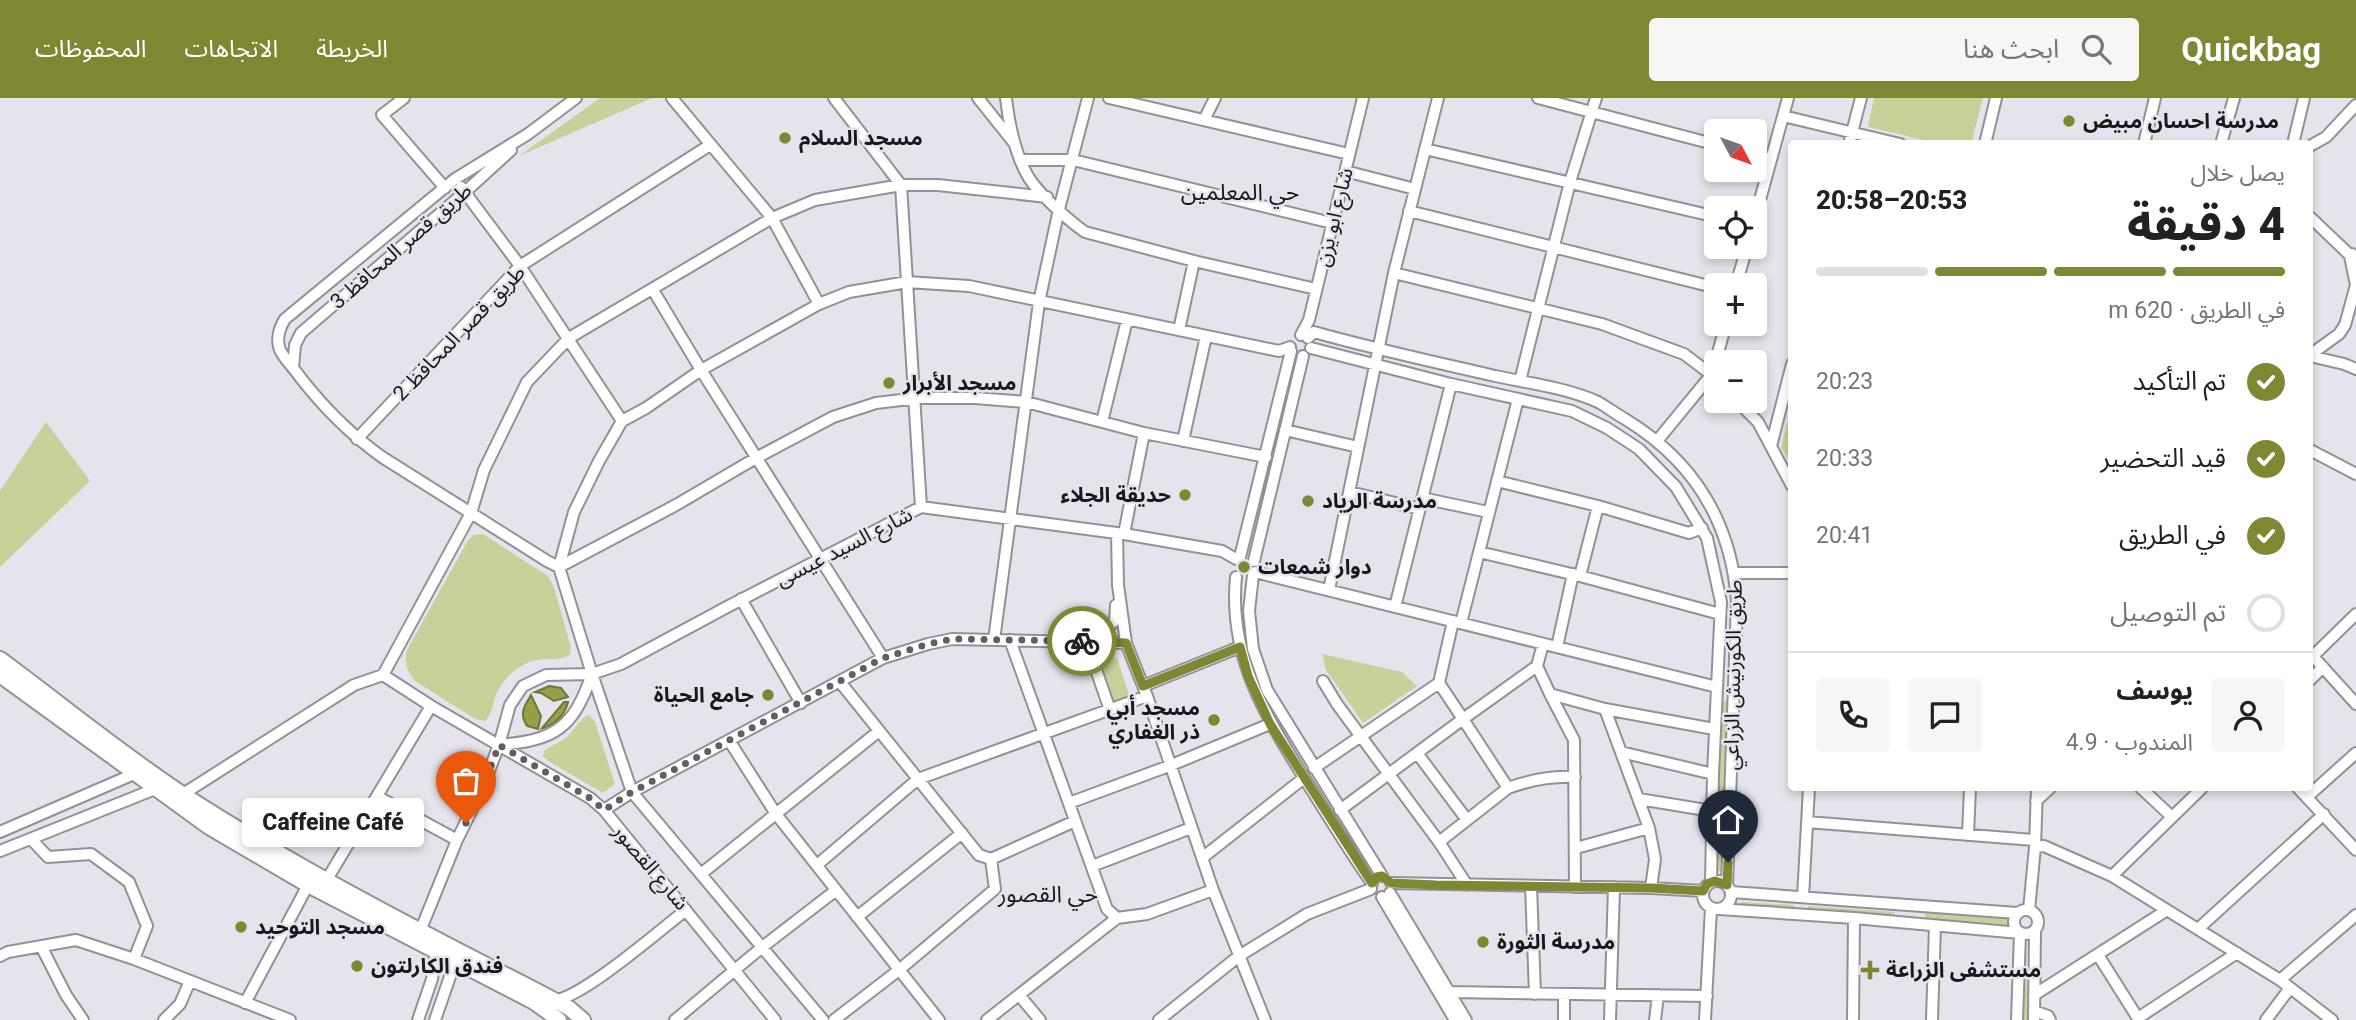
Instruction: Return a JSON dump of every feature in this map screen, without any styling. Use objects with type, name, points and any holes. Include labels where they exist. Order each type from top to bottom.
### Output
[{"type":"main road","points":[[0,659],[138,770]]},
{"type":"main road","points":[[0,675],[178,798],[326,881],[421,929],[455,962],[534,1002],[559,1020]]},
{"type":"main road","points":[[178,798],[209,827],[308,885],[556,1001],[583,1020]]},
{"type":"street","points":[[404,98],[382,115],[445,188]]},
{"type":"street","points":[[559,567],[357,439],[322,405],[279,349],[279,331],[285,319],[455,179],[528,134],[576,98]]},
{"type":"street","points":[[671,98],[772,218],[819,304]]},
{"type":"street","points":[[834,98],[901,186],[912,399],[921,507]]},
{"type":"street","points":[[978,98],[1016,145]]},
{"type":"street","points":[[1006,98],[1020,160],[1030,180],[1070,222],[1085,232],[1316,289]]},
{"type":"street","points":[[994,640],[1039,302],[1059,209],[1088,98]]},
{"type":"street","points":[[1108,98],[1349,154]]},
{"type":"street","points":[[1204,120],[1215,98]]},
{"type":"street","name":"شارع ابو يزن","points":[[1363,98],[1309,320],[1306,344],[1254,570],[1249,611],[1253,649],[1267,690],[1340,810],[1381,887]]},
{"type":"street","points":[[1329,590],[1394,273],[1438,98]]},
{"type":"street","points":[[1538,98],[1704,141]]},
{"type":"street","points":[[1520,381],[1570,182],[1596,98]]},
{"type":"street","points":[[1761,196],[1788,98]]},
{"type":"street","points":[[1850,140],[1861,98]]},
{"type":"street","points":[[1986,140],[1996,98]]},
{"type":"street","points":[[2145,140],[2155,98]]},
{"type":"street","points":[[2222,140],[2234,98]]},
{"type":"street","points":[[2294,140],[2304,98]]},
{"type":"street","points":[[2313,144],[2326,137],[2356,105]]},
{"type":"street","points":[[1783,116],[1885,140]]},
{"type":"street","name":"طريق قصر المحافظ 3","points":[[293,368],[295,345],[301,332],[465,192],[528,134]]},
{"type":"street","name":"طريق قصر المحافظ 2","points":[[357,439],[520,266],[710,145]]},
{"type":"street","points":[[1425,149],[1704,214]]},
{"type":"street","points":[[1020,160],[1073,160],[1332,223]]},
{"type":"street","points":[[1345,171],[1415,188]]},
{"type":"street","points":[[455,179],[520,266],[622,421]]},
{"type":"street","points":[[178,798],[354,685],[383,676],[471,513],[484,470],[527,382],[569,338],[772,218],[815,200],[901,186],[970,187],[1047,197]]},
{"type":"street","points":[[1409,211],[1704,285]]},
{"type":"street","points":[[2313,220],[2354,256],[2356,285],[2345,325],[2339,334],[2313,354]]},
{"type":"street","points":[[1179,330],[1194,261]]},
{"type":"street","points":[[1394,273],[1602,324],[1684,354],[1704,369]]},
{"type":"street","points":[[632,792],[559,567],[574,512],[622,421],[701,370],[819,304],[849,292],[907,282],[969,286],[1279,351],[1290,349]]},
{"type":"street","points":[[653,290],[883,658]]},
{"type":"street","points":[[1102,422],[1127,320]]},
{"type":"street","name":"طريق الكورنيش الزراعي","points":[[1306,344],[1314,332],[1557,389],[1598,402],[1657,441],[1702,490],[1722,527],[1735,573],[1737,601],[1729,889]]},
{"type":"street","points":[[1182,441],[1206,336]]},
{"type":"street","points":[[1466,1020],[1381,887],[1304,778],[1270,724],[1248,676],[1240,647],[1233,600],[1236,577],[1232,565],[1238,558],[1266,457],[1292,338],[1376,365],[1572,411],[1607,428],[1639,449],[1676,487],[1707,538],[1721,602],[1712,811],[1707,886],[1703,899],[1715,909],[1854,918],[2028,935],[2035,931]]},
{"type":"street","points":[[1290,349],[1295,355],[1306,344]]},
{"type":"street","points":[[2313,357],[2356,369]]},
{"type":"street","points":[[1771,446],[1788,379]]},
{"type":"street","points":[[1395,607],[1451,384]]},
{"type":"street","points":[[1657,441],[1704,388]]},
{"type":"street","points":[[559,567],[833,417],[876,403],[912,399],[975,398],[1026,402],[1144,433],[1266,457]]},
{"type":"street","points":[[1314,768],[1439,683],[1479,552],[1518,398]]},
{"type":"street","points":[[1749,413],[1758,422],[1788,478]]},
{"type":"street","points":[[1779,413],[1788,416]]},
{"type":"street","points":[[1285,430],[1358,447]]},
{"type":"street","points":[[1091,641],[1115,620],[1120,534],[1144,433]]},
{"type":"street","points":[[2313,452],[2356,474]]},
{"type":"street","points":[[1497,481],[1598,506],[1689,533],[1702,528]]},
{"type":"street","points":[[1350,492],[1488,512]]},
{"type":"street","points":[[1557,647],[1598,506]]},
{"type":"street","name":"شارع السيد عيسى","points":[[421,929],[457,840],[482,789],[499,745],[510,705],[523,686],[546,675],[592,674],[621,664],[921,507],[1120,534],[1222,551],[1238,558]]},
{"type":"street","points":[[1479,552],[1720,614]]},
{"type":"street","points":[[1238,558],[1247,556],[1254,570],[1717,687]]},
{"type":"street","points":[[1236,577],[1246,579],[1254,570]]},
{"type":"street","points":[[1735,573],[1788,573]]},
{"type":"street","points":[[1118,585],[1126,643],[1213,890],[1265,1020]]},
{"type":"street","points":[[741,599],[801,703]]},
{"type":"street","points":[[2313,652],[2356,614]]},
{"type":"street","points":[[604,810],[632,792],[883,658],[952,639],[1126,643]]},
{"type":"street","points":[[1010,640],[1107,909],[1117,918]]},
{"type":"street","points":[[1091,641],[1110,710]]},
{"type":"street","points":[[1340,810],[1537,666],[1543,644]]},
{"type":"street","points":[[817,865],[918,779],[1110,710],[1240,647]]},
{"type":"street","points":[[2313,656],[2356,705]]},
{"type":"street","points":[[1537,666],[1574,740],[1575,887]]},
{"type":"street","points":[[2313,677],[2323,667]]},
{"type":"street","points":[[499,745],[527,743],[552,735],[582,702],[592,674]]},
{"type":"street","name":"شارع القصور","points":[[383,676],[590,798],[604,810],[775,1020]]},
{"type":"street","points":[[1323,681],[1467,885]]},
{"type":"street","points":[[839,682],[979,855],[990,859],[1075,821]]},
{"type":"street","points":[[1439,683],[1508,788]]},
{"type":"street","points":[[1550,694],[1605,709],[1714,729]]},
{"type":"street","points":[[326,881],[431,706]]},
{"type":"street","points":[[1605,709],[1649,828],[1655,859],[1651,888]]},
{"type":"street","points":[[1069,803],[1169,766],[1270,724]]},
{"type":"street","points":[[701,874],[879,731]]},
{"type":"street","points":[[730,742],[776,814],[939,1020]]},
{"type":"street","points":[[1620,752],[1713,774]]},
{"type":"street","points":[[1417,753],[1467,820]]},
{"type":"street","points":[[2307,797],[2356,753]]},
{"type":"street","points":[[0,832],[138,770]]},
{"type":"street","points":[[1439,842],[1508,788],[1526,781],[1554,776],[1575,777]]},
{"type":"street","points":[[1202,858],[1304,778]]},
{"type":"street","points":[[0,851],[159,785]]},
{"type":"street","points":[[1803,897],[1809,791]]},
{"type":"street","points":[[1968,835],[1970,791]]},
{"type":"street","points":[[2029,910],[2037,791]]},
{"type":"street","points":[[2036,800],[2046,791]]},
{"type":"street","points":[[2144,791],[2172,817]]},
{"type":"street","points":[[2112,876],[2199,791]]},
{"type":"street","points":[[2301,791],[2356,850]]},
{"type":"street","name":"شارع القصور","points":[[632,792],[823,1020]]},
{"type":"street","points":[[378,797],[457,840]]},
{"type":"street","points":[[1639,799],[1712,811]]},
{"type":"street","points":[[2197,929],[2324,814]]},
{"type":"street","points":[[1807,822],[1968,835],[2045,846],[2112,876],[2280,980],[2332,1020]]},
{"type":"street","points":[[1092,866],[1191,828]]},
{"type":"street","points":[[1576,848],[1649,828]]},
{"type":"street","points":[[857,917],[962,833]]},
{"type":"street","points":[[31,839],[48,857],[91,854],[129,882],[147,926],[134,959]]},
{"type":"street","points":[[834,1020],[899,970],[995,889],[990,859]]},
{"type":"street","points":[[1158,1020],[1239,956],[1307,914],[1381,887],[1467,885],[1651,888],[1707,886],[1719,881],[1729,889],[1803,897],[2017,913],[2029,910],[2038,918],[2035,931],[2034,1016],[2048,1016],[2050,1020]]},
{"type":"street","points":[[245,1003],[308,885]]},
{"type":"street","points":[[1531,886],[1535,993]]},
{"type":"street","points":[[1381,887],[1455,1020]]},
{"type":"street","points":[[1610,1020],[1614,887]]},
{"type":"street","points":[[1715,909],[1729,901],[1729,889]]},
{"type":"street","points":[[987,1020],[1117,918],[1147,914],[1213,890]]},
{"type":"street","points":[[675,1020],[835,891]]},
{"type":"street","points":[[534,1002],[556,1001],[584,988],[686,909]]},
{"type":"street","points":[[1705,1020],[1715,909]]},
{"type":"street","points":[[2034,995],[2167,910]]},
{"type":"street","points":[[2017,913],[2014,925],[2020,933],[2017,1020]]},
{"type":"street","points":[[2280,980],[2356,915]]},
{"type":"street","points":[[1853,1020],[1854,918]]},
{"type":"street","points":[[1932,1020],[1935,926]]},
{"type":"street","points":[[0,956],[8,952],[76,940],[134,959],[290,1020]]},
{"type":"street","points":[[41,946],[66,995],[83,1020]]},
{"type":"street","points":[[418,1020],[443,949]]},
{"type":"street","points":[[2098,955],[2138,1019],[2236,953]]},
{"type":"street","points":[[435,1020],[455,962]]},
{"type":"street","points":[[163,1020],[180,1004],[190,981]]},
{"type":"street","points":[[2266,1020],[2290,988]]},
{"type":"street","points":[[1449,992],[1707,996]]},
{"type":"street","points":[[1564,994],[1564,1020]]},
{"type":"street","points":[[1019,995],[1040,1020]]},
{"type":"street","points":[[1655,1020],[1658,995]]},
{"type":"shaded area","points":[[600,98],[652,98],[519,156]]},
{"type":"shaded area","points":[[1874,98],[1983,98],[1972,140],[1924,140],[1868,127]]},
{"type":"shaded area","points":[[46,422],[90,481],[0,567],[0,491]]},
{"type":"shaded area","points":[[1787,423],[1788,423],[1788,458],[1781,448]]},
{"type":"shaded area","points":[[483,534],[548,576],[554,587],[571,648],[570,655],[566,657],[532,661],[512,673],[501,686],[485,721],[475,719],[415,681],[406,663],[407,650],[467,542],[473,535]]},
{"type":"shaded area","points":[[1322,654],[1402,672],[1417,686],[1363,723],[1326,670]]},
{"type":"shaded area","points":[[1104,655],[1117,658],[1130,698],[1110,706],[1096,660]]},
{"type":"shaded area","points":[[549,686],[561,688],[568,697],[554,701],[535,692]]},
{"type":"shaded area","points":[[531,695],[541,716],[538,729],[527,726],[523,718]]},
{"type":"shaded area","points":[[1721,701],[1729,701],[1723,806],[1718,806]]},
{"type":"shaded area","points":[[564,702],[568,702],[562,715],[542,728]]},
{"type":"shaded area","points":[[589,715],[595,722],[615,784],[603,793],[543,756],[545,750],[566,738],[584,717]]},
{"type":"shaded area","points":[[1724,813],[1723,871],[1716,871],[1718,814]]},
{"type":"shaded area","points":[[1741,902],[1794,905],[1794,911],[1740,907]]},
{"type":"shaded area","points":[[1808,906],[1895,912],[1894,918],[1808,911]]},
{"type":"shaded area","points":[[1925,913],[2010,919],[2009,925],[1925,919]]},
{"type":"shaded area","points":[[2025,953],[2028,1020],[2023,1020]]},
{"type":"way so far","points":[[466,823],[499,745],[590,798],[604,810],[632,792],[883,658],[952,639],[1082,641]]},
{"type":"place","name":"مدرسة احسان مبيض","points":[[2069,121]]},
{"type":"place","name":"مسجد السلام","points":[[785,138]]},
{"type":"place","name":"مسجد الأبرار","points":[[889,383]]},
{"type":"place","name":"حديقة الجلاء","points":[[1185,495]]},
{"type":"place","name":"مدرسة الرياد","points":[[1308,501]]},
{"type":"place","name":"دوار شمعات","points":[[1244,567]]},
{"type":"place","name":"جامع الحياة","points":[[768,695]]},
{"type":"place","name":"مسجد أبي ذر الغفاري","points":[[1214,720]]},
{"type":"place","name":"Caffeine Café","points":[[466,823]]},
{"type":"place","name":"مسجد التوحيد","points":[[241,927]]},
{"type":"place","name":"مدرسة الثورة","points":[[1483,942]]},
{"type":"place","name":"فندق الكارلتون","points":[[357,966]]},
{"type":"place","name":"مستشفى الزراعة","points":[[1870,970]]},
{"type":"district","name":"حي المعلمين","points":[[1240,192]]},
{"type":"district","name":"حي القصور","points":[[1048,894]]},
{"type":"route","points":[[1082,641],[1126,643],[1143,686],[1240,647],[1248,676],[1270,724],[1372,883],[1382,876],[1391,883],[1703,891],[1711,882],[1719,881],[1727,885],[1728,862]]}]
